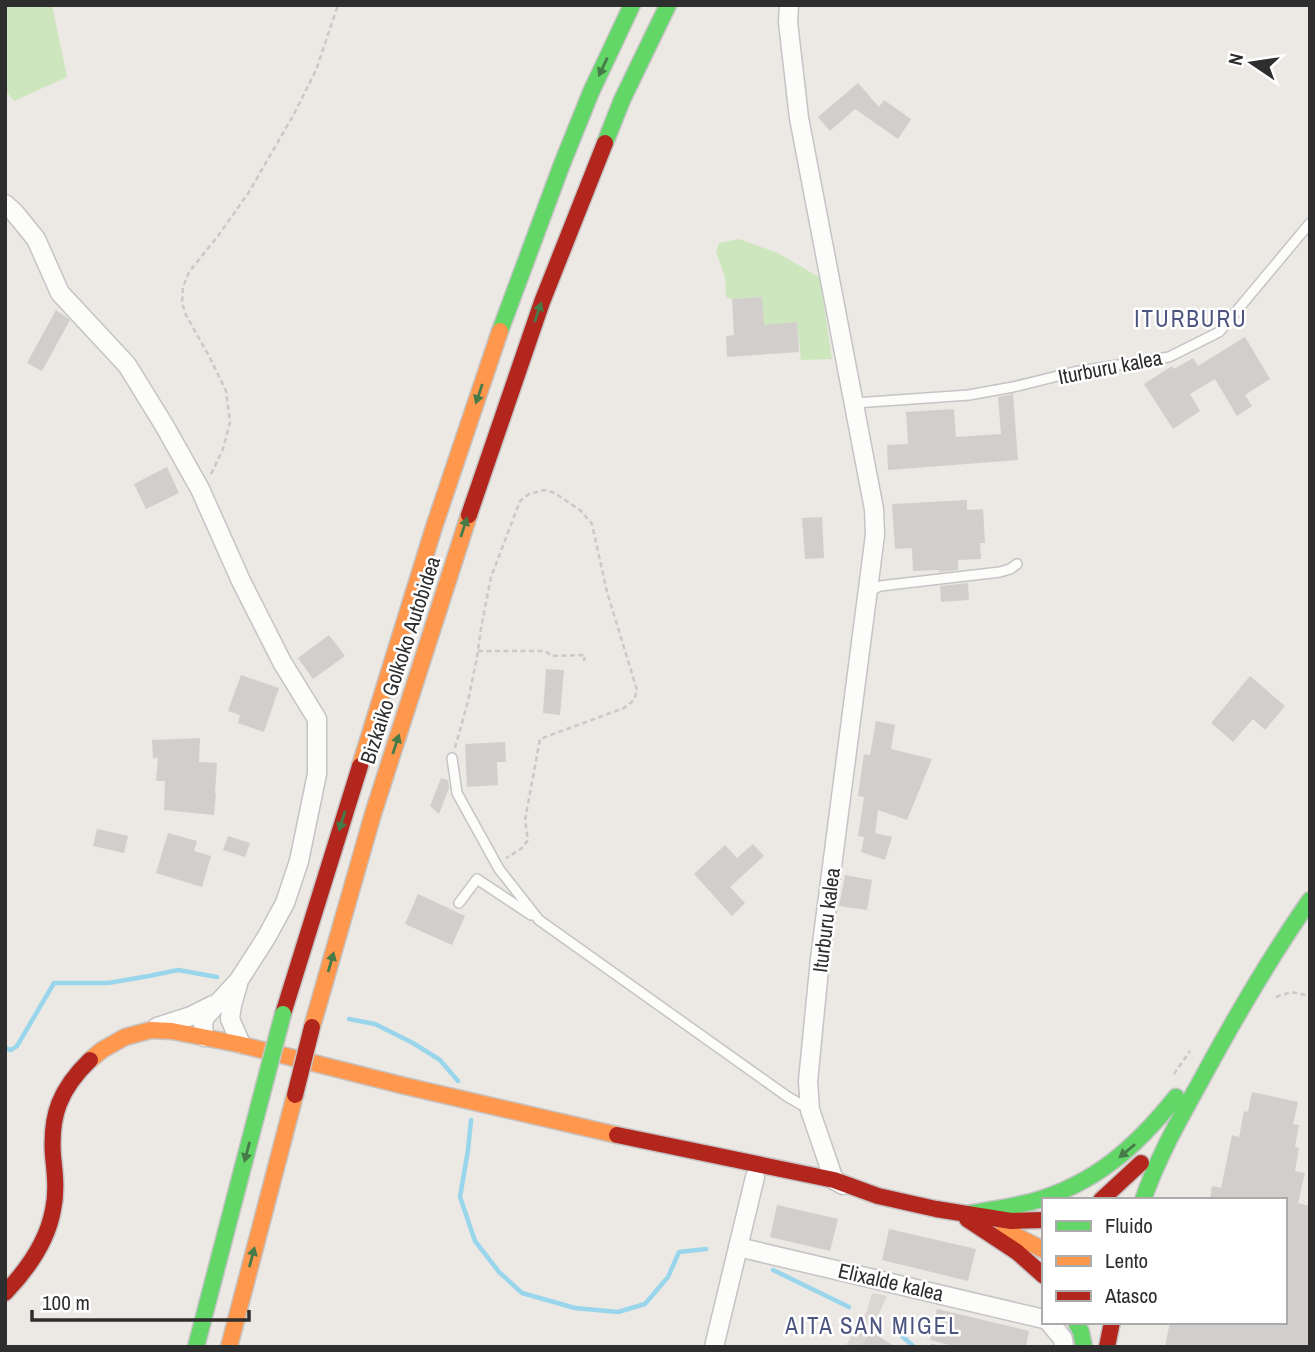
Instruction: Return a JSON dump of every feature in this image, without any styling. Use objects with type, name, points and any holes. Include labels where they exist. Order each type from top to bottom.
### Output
[{"type":"main road","name":"Bizkaiko Golkoko Autobidea","points":[[197,1347],[283,1014],[434,527],[510,303],[591,92],[632,5]]},
{"type":"main road","name":"Bizkaiko Golkoko Autobidea","points":[[229,1347],[312,1027],[373,814],[451,568],[542,302],[622,100],[668,5]]},
{"type":"main road","points":[[1144,1198],[1154,1167],[1208,1068],[1290,928],[1310,900]]},
{"type":"main road","points":[[5,1293],[38,1253],[50,1226],[55,1198],[51,1139],[54,1116],[64,1091],[79,1070],[101,1049],[123,1038],[149,1030],[170,1030],[241,1044],[343,1071],[641,1141],[834,1180],[878,1196],[968,1216],[1011,1221],[1042,1220]]},
{"type":"main road","points":[[1103,1198],[1143,1161],[1208,1068]]},
{"type":"main road","points":[[1043,1198],[1096,1175],[1128,1151],[1154,1126],[1184,1087],[1208,1068]]},
{"type":"main road","points":[[641,1141],[700,1162],[755,1177],[868,1198],[878,1196]]},
{"type":"main road","points":[[687,1149],[703,1157],[742,1167],[755,1177]]},
{"type":"main road","points":[[755,1177],[766,1173],[798,1178],[812,1175]]},
{"type":"main road","points":[[968,1216],[1042,1198]]},
{"type":"main road","points":[[968,1216],[1012,1233],[1042,1249]]},
{"type":"main road","points":[[968,1216],[1042,1274]]},
{"type":"main road","points":[[1077,1324],[1084,1347]]},
{"type":"main road","points":[[1091,1324],[1094,1347]]},
{"type":"main road","points":[[1107,1347],[1112,1324]]},
{"type":"street","name":"Iturburu kalea","points":[[789,5],[788,22],[799,118],[855,403],[874,509],[875,535],[820,959],[808,1081],[810,1110],[834,1180]]},
{"type":"street","points":[[5,204],[36,239],[60,293],[127,365],[164,425],[200,489],[282,662],[317,719],[317,774],[299,861],[285,903],[224,1004],[206,1016],[203,1023],[206,1037]]},
{"type":"street","points":[[149,1030],[224,1004]]},
{"type":"street","points":[[224,1004],[241,1044]]},
{"type":"street","points":[[714,1347],[755,1177]]},
{"type":"street","points":[[834,1180],[857,1195]]},
{"type":"street","name":"Elixalde kalea","points":[[738,1247],[1042,1320]]},
{"type":"street","points":[[1051,1324],[1063,1339],[1064,1347]]},
{"type":"lane","name":"Iturburu kalea","points":[[855,403],[969,395],[1074,372],[1169,357],[1219,332],[1310,223]]},
{"type":"lane","points":[[868,592],[880,586],[1000,572],[1017,564]]},
{"type":"lane","points":[[452,758],[457,793],[496,864],[539,920]]},
{"type":"lane","points":[[458,904],[477,879],[810,1110]]},
{"type":"path","points":[[200,489],[206,483],[223,449],[230,422],[226,391],[186,315],[182,303],[183,287],[189,272],[249,192],[294,114],[316,70],[338,5]]},
{"type":"path","points":[[452,758],[468,701],[491,577],[520,501],[529,494],[544,490],[555,493],[569,501],[592,524],[607,592],[637,690],[634,700],[624,708],[540,739],[525,820],[528,840],[521,849],[496,864]]},
{"type":"path","points":[[478,651],[545,650],[552,656],[585,655],[584,661]]},
{"type":"path","points":[[1269,1001],[1280,994],[1291,992],[1310,996]]},
{"type":"path","points":[[1168,1082],[1196,1045]]},
{"type":"path","points":[[931,1345],[940,1347]]},
{"type":"green space","points":[[5,5],[52,5],[67,77],[14,101],[5,90]]},
{"type":"green space","points":[[739,239],[778,253],[820,278],[832,359],[801,360],[797,323],[764,325],[761,297],[726,297],[725,277],[716,252],[719,243]]},
{"type":"shaded area","points":[[872,1293],[887,1296],[871,1331],[861,1347],[845,1347],[867,1311]]},
{"type":"building","points":[[858,83],[879,107],[884,100],[911,119],[898,139],[855,109],[830,131],[818,117]]},
{"type":"building","points":[[762,297],[764,325],[797,322],[799,352],[727,357],[726,336],[734,335],[732,299]]},
{"type":"building","points":[[56,310],[70,320],[42,371],[27,363]]},
{"type":"building","points":[[1245,337],[1270,379],[1245,395],[1252,406],[1237,416],[1215,379],[1190,394],[1200,411],[1173,429],[1144,384],[1172,366],[1174,369],[1193,358],[1198,366]]},
{"type":"building","points":[[1013,394],[1018,460],[888,470],[887,445],[908,444],[906,412],[954,409],[956,437],[1001,434],[998,397]]},
{"type":"building","points":[[167,467],[179,493],[146,509],[134,484]]},
{"type":"building","points":[[967,500],[967,510],[983,509],[985,543],[980,543],[981,559],[958,560],[958,570],[913,571],[912,548],[895,549],[892,504]]},
{"type":"building","points":[[822,517],[824,558],[805,559],[802,518]]},
{"type":"building","points":[[968,583],[969,600],[941,602],[940,586]]},
{"type":"building","points":[[329,635],[345,656],[313,679],[298,658]]},
{"type":"building","points":[[546,669],[564,670],[560,715],[543,713]]},
{"type":"building","points":[[241,675],[279,688],[264,732],[238,723],[240,715],[228,711]]},
{"type":"building","points":[[1250,676],[1285,706],[1265,730],[1253,719],[1233,742],[1211,723]]},
{"type":"building","points":[[876,721],[895,725],[891,749],[932,759],[907,820],[878,810],[875,833],[892,837],[885,860],[861,852],[864,837],[858,836],[864,797],[858,796],[864,754],[870,755]]},
{"type":"building","points":[[200,738],[199,762],[217,763],[214,815],[164,810],[165,781],[156,781],[158,758],[153,758],[152,740]]},
{"type":"building","points":[[505,742],[506,762],[497,762],[498,785],[467,787],[465,744]]},
{"type":"building","points":[[441,778],[448,780],[449,788],[439,814],[430,806]]},
{"type":"building","points":[[97,829],[128,836],[124,853],[93,846]]},
{"type":"building","points":[[168,833],[197,841],[194,851],[211,856],[202,887],[156,873]]},
{"type":"building","points":[[228,836],[250,843],[245,857],[223,850]]},
{"type":"building","points":[[753,844],[764,856],[730,887],[745,903],[732,916],[694,874],[725,845],[737,858]]},
{"type":"building","points":[[845,875],[872,880],[867,910],[839,906]]},
{"type":"building","points":[[418,894],[465,916],[452,945],[405,924]]},
{"type":"building","points":[[1252,1092],[1298,1102],[1293,1124],[1299,1125],[1295,1171],[1305,1173],[1298,1203],[1310,1206],[1310,1347],[1165,1347],[1170,1324],[1287,1324],[1287,1198],[1210,1198],[1212,1186],[1221,1188],[1232,1135],[1239,1137],[1244,1111],[1248,1112]]},
{"type":"building","points":[[777,1205],[838,1219],[830,1251],[770,1237]]},
{"type":"building","points":[[889,1229],[976,1249],[968,1281],[882,1260]]},
{"type":"building","points":[[937,1309],[1029,1331],[1026,1347],[956,1347],[930,1340]]},
{"type":"building","points":[[871,1331],[895,1347],[861,1347]]},
{"type":"waterway","points":[[5,1048],[11,1050],[17,1046],[54,983],[108,983],[178,970],[217,977]]},
{"type":"waterway","points":[[349,1019],[375,1024],[413,1043],[440,1060],[458,1081]]},
{"type":"waterway","points":[[471,1120],[460,1197],[475,1241],[499,1272],[522,1293],[575,1308],[618,1312],[645,1304],[668,1277],[679,1252],[706,1249]]},
{"type":"waterway","points":[[773,1270],[849,1307]]},
{"type":"waterway","points":[[902,1336],[914,1347]]},
{"type":"traffic: fast","points":[[500,331],[591,92],[632,5]]},
{"type":"traffic: fast","points":[[605,143],[622,100],[668,5]]},
{"type":"traffic: fast","points":[[1144,1198],[1168,1141],[1212,1060],[1310,900]]},
{"type":"traffic: fast","points":[[264,1086],[283,1014]]},
{"type":"traffic: fast","points":[[196,1347],[264,1086]]},
{"type":"traffic: fast","points":[[1042,1198],[1075,1185],[1112,1162],[1145,1132],[1176,1097]]},
{"type":"traffic: fast","points":[[968,1214],[1042,1198]]},
{"type":"traffic: fast","points":[[1077,1324],[1084,1347]]},
{"type":"traffic: slow","points":[[360,766],[434,527],[500,331]]},
{"type":"traffic: slow","points":[[312,1027],[373,814],[469,515]]},
{"type":"traffic: slow","points":[[90,1060],[125,1037],[151,1030],[172,1031],[238,1044],[617,1135]]},
{"type":"traffic: slow","points":[[229,1347],[295,1095]]},
{"type":"traffic: slow","points":[[1004,1230],[1042,1249]]},
{"type":"traffic: jam","points":[[469,515],[542,302],[605,143]]},
{"type":"traffic: jam","points":[[283,1014],[360,766]]},
{"type":"traffic: jam","points":[[295,1095],[312,1027]]},
{"type":"traffic: jam","points":[[5,1293],[28,1265],[46,1234],[55,1196],[52,1141],[55,1115],[64,1092],[90,1060]]},
{"type":"traffic: jam","points":[[617,1135],[834,1180],[878,1196],[936,1209],[1011,1221],[1042,1220]]},
{"type":"traffic: jam","points":[[1103,1198],[1141,1163]]},
{"type":"traffic: jam","points":[[967,1219],[1017,1252],[1042,1274]]},
{"type":"traffic: jam","points":[[1107,1347],[1112,1324]]},
{"type":"district","name":"ITURBURU","points":[[1191,318]]},
{"type":"district","name":"AITA SAN MIGEL","points":[[873,1325]]}]
